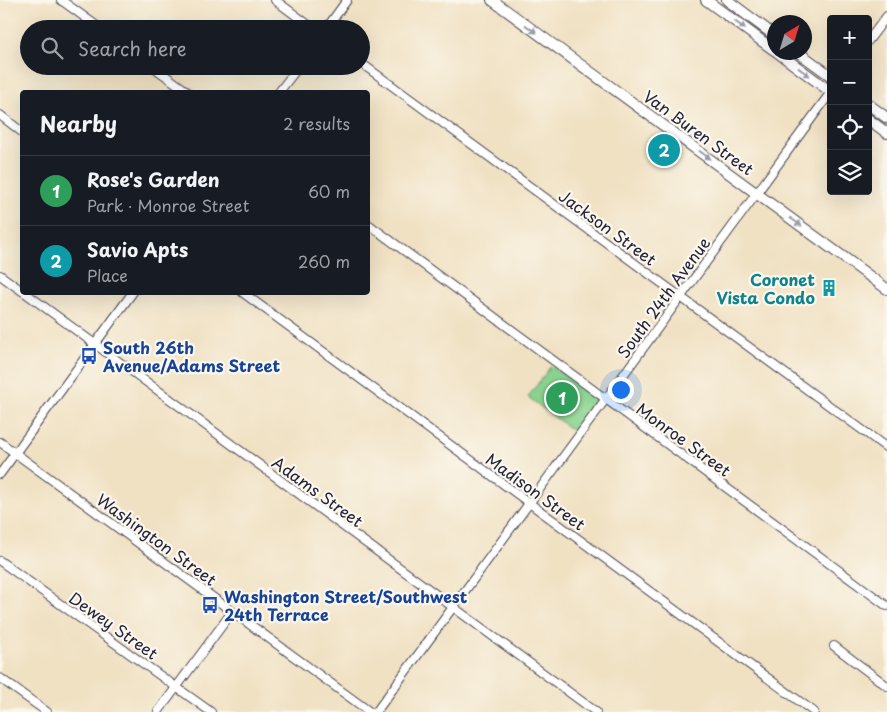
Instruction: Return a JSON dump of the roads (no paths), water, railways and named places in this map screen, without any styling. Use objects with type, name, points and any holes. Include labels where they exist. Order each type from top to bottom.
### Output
[{"type":"main road","name":"Van Buren Street","points":[[492,0],[887,290]]},
{"type":"main road","points":[[706,0],[767,44]]},
{"type":"main road","points":[[727,0],[767,30]]},
{"type":"main road","points":[[788,60],[827,89]]},
{"type":"main road","points":[[809,60],[827,73]]},
{"type":"main road","points":[[869,105],[887,118]]},
{"type":"main road","points":[[872,122],[887,133]]},
{"type":"street","points":[[62,0],[89,20]]},
{"type":"street","points":[[275,0],[302,20]]},
{"type":"street","points":[[333,20],[347,0]]},
{"type":"street","points":[[872,36],[887,16]]},
{"type":"street","name":"Jackson Street","points":[[370,70],[887,448]]},
{"type":"street","points":[[164,75],[185,90]]},
{"type":"street","points":[[281,90],[292,75]]},
{"type":"street","name":"South 24th Avenue","points":[[376,712],[827,97]]},
{"type":"street","points":[[0,115],[20,130]]},
{"type":"street","name":"Monroe Street","points":[[370,225],[887,606]]},
{"type":"street","name":"Adams Street","points":[[0,275],[20,289]]},
{"type":"street","name":"Adams Street","points":[[28,295],[596,712]]},
{"type":"street","points":[[0,474],[131,295]]},
{"type":"street","name":"Madison Street","points":[[246,295],[814,712]]},
{"type":"street","name":"Washington Street","points":[[0,442],[370,712]]},
{"type":"street","name":"Dewey Street","points":[[0,561],[211,712]]},
{"type":"street","points":[[158,712],[232,612]]},
{"type":"street","points":[[834,646],[887,686]]},
{"type":"street","points":[[0,678],[47,712]]},
{"type":"place","name":"Savio Apts","points":[[664,150]]},
{"type":"place","name":"Coronet Vista Condo","points":[[829,288]]},
{"type":"place","name":"South 26th Avenue/Adams Street","points":[[89,356]]},
{"type":"place","name":"Rose's Garden","points":[[562,398]]},
{"type":"place","name":"Washington Street/Southwest 24th Terrace","points":[[210,605]]}]
